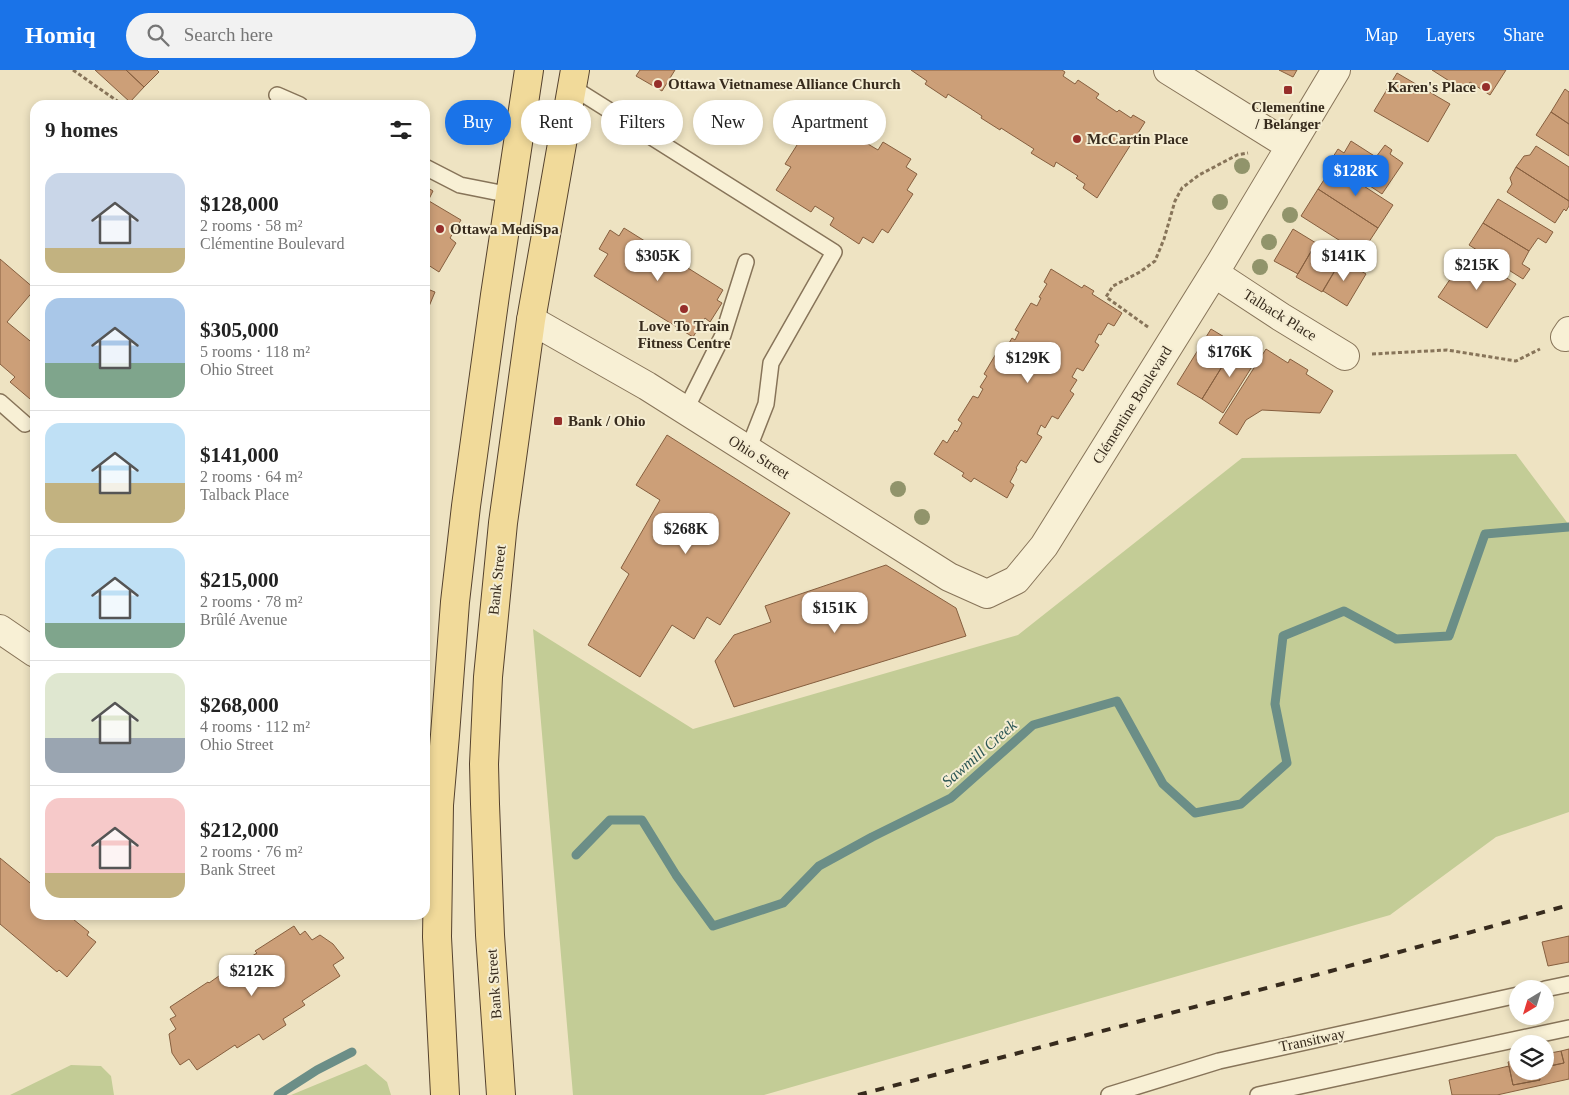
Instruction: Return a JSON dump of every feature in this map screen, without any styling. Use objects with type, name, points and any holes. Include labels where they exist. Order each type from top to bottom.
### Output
[{"type":"main road","points":[[445,1095],[437,937],[439,805],[454,602],[490,334],[529,70]]},
{"type":"main road","name":"Bank Street","points":[[501,1095],[487,882],[484,764],[488,677],[497,576],[531,320],[574,79]]},
{"type":"street","points":[[1168,70],[1290,146]]},
{"type":"street","name":"Clémentine Boulevard","points":[[986,594],[1016,580],[1044,546],[1214,273],[1336,70]]},
{"type":"street","name":"Talback Place","points":[[1214,273],[1345,356]]},
{"type":"street","name":"Ohio Street","points":[[531,320],[641,383],[949,577],[986,594]]},
{"type":"street","points":[[0,629],[30,650]]},
{"type":"lane","points":[[574,79],[834,252],[770,363],[766,404],[748,450]]},
{"type":"lane","points":[[277,95],[288,100]]},
{"type":"lane","points":[[430,170],[460,185],[510,195]]},
{"type":"lane","points":[[685,411],[723,335],[746,262]]},
{"type":"lane","points":[[0,402],[25,424]]},
{"type":"lane","points":[[1554,987],[1569,984]]},
{"type":"lane","name":"Transitway","points":[[1108,1095],[1218,1061],[1509,997]]},
{"type":"lane","points":[[1258,1095],[1569,1028]]},
{"type":"path","points":[[74,70],[116,100]]},
{"type":"path","points":[[1170,343],[1106,297],[1113,286],[1140,272],[1155,260],[1164,239],[1174,201],[1182,188],[1199,175],[1237,155],[1251,153]]},
{"type":"path","points":[[1345,356],[1448,350],[1516,361],[1567,334]]},
{"type":"green space","points":[[1516,454],[1569,525],[1569,812],[1496,837],[1390,915],[764,1095],[573,1095],[533,629],[693,729],[1018,635],[1242,458]]},
{"type":"green space","points":[[366,1064],[387,1082],[391,1095],[291,1095]]},
{"type":"green space","points":[[71,1065],[101,1066],[111,1076],[114,1095],[10,1095]]},
{"type":"building","points":[[95,70],[126,70],[144,87],[132,100],[128,100]]},
{"type":"building","points":[[126,70],[157,70],[159,72],[144,87]]},
{"type":"building","name":"Ottawa Vietnamese Alliance Church","points":[[640,70],[675,70],[662,91],[636,76]]},
{"type":"building","name":"McCartin Place","points":[[911,70],[1062,70],[1065,72],[1063,76],[1075,84],[1078,80],[1099,94],[1096,98],[1117,112],[1119,110],[1131,118],[1133,115],[1145,122],[1097,198],[1083,188],[1085,184],[1076,178],[1078,176],[1056,162],[1054,167],[1031,153],[1034,149],[981,118],[982,116],[948,94],[946,98],[925,84],[927,81]]},
{"type":"building","points":[[1279,70],[1297,70],[1293,77]]},
{"type":"building","name":"Karen's Place","points":[[1432,70],[1506,70],[1490,95],[1470,82],[1465,91]]},
{"type":"building","points":[[1397,73],[1450,104],[1428,142],[1374,111]]},
{"type":"building","points":[[1565,89],[1569,92],[1569,124],[1551,112]]},
{"type":"building","points":[[1551,112],[1569,124],[1569,156],[1536,135]]},
{"type":"building","points":[[1351,141],[1376,157],[1385,145],[1392,150],[1390,154],[1403,163],[1382,194],[1331,160],[1338,149],[1344,153]]},
{"type":"building","points":[[886,144],[911,159],[906,167],[917,174],[907,190],[913,194],[888,233],[882,229],[873,243],[863,237],[859,244],[830,225],[834,218],[815,206],[811,212],[776,190],[791,167],[785,164],[797,145],[870,145],[878,150],[881,145]]},
{"type":"building","points":[[1536,146],[1569,167],[1569,201],[1516,167],[1524,156],[1530,155]]},
{"type":"building","points":[[1333,166],[1393,205],[1378,228],[1318,189]]},
{"type":"building","points":[[1516,167],[1569,201],[1566,211],[1564,209],[1555,223],[1507,192],[1512,184],[1510,178]]},
{"type":"building","points":[[1318,189],[1378,228],[1361,254],[1301,216]]},
{"type":"building","points":[[1498,199],[1553,232],[1546,243],[1538,238],[1529,251],[1483,223]]},
{"type":"building","name":"Ottawa MediSpa","points":[[430,202],[461,220],[450,238],[456,243],[439,272],[430,266]]},
{"type":"building","points":[[1483,223],[1529,251],[1522,264],[1530,269],[1523,279],[1469,245]]},
{"type":"building","points":[[624,228],[723,290],[717,300],[722,303],[710,322],[705,318],[693,337],[594,276],[608,254],[599,249],[610,230],[619,236]]},
{"type":"building","points":[[1293,229],[1316,243],[1298,274],[1274,261]]},
{"type":"building","points":[[1316,243],[1321,245],[1319,247],[1341,260],[1322,292],[1296,277]]},
{"type":"building","points":[[1468,253],[1516,284],[1487,328],[1438,297]]},
{"type":"building","points":[[0,259],[30,285],[30,295],[7,322],[30,341],[30,399],[10,382],[15,377],[0,364]]},
{"type":"building","points":[[1342,259],[1366,274],[1347,306],[1323,291]]},
{"type":"building","points":[[1051,269],[1082,288],[1084,285],[1094,291],[1092,294],[1122,313],[1114,326],[1108,323],[1101,335],[1099,334],[1095,342],[1099,345],[1083,371],[1077,368],[1072,377],[1077,380],[1070,391],[1074,394],[1058,419],[1052,416],[1045,428],[1041,425],[1037,434],[1042,437],[1026,463],[1021,460],[1016,468],[1010,482],[1014,485],[1007,498],[974,478],[971,482],[962,476],[964,473],[934,454],[943,440],[947,443],[955,430],[957,432],[962,423],[958,420],[973,396],[978,398],[983,389],[980,387],[987,376],[984,374],[1000,347],[1005,350],[1012,338],[1015,340],[1019,332],[1015,330],[1031,303],[1037,306],[1041,298],[1039,297],[1047,284],[1044,282]]},
{"type":"building","points":[[430,290],[435,292],[430,304]]},
{"type":"building","points":[[1211,329],[1236,344],[1202,399],[1177,384]]},
{"type":"building","points":[[1236,344],[1258,357],[1223,413],[1202,399]]},
{"type":"building","points":[[1266,349],[1288,363],[1290,359],[1308,370],[1306,374],[1333,391],[1320,413],[1262,410],[1246,420],[1237,435],[1219,423]]},
{"type":"building","points":[[667,435],[790,513],[720,625],[707,617],[694,639],[672,625],[640,677],[588,645],[629,574],[621,568],[660,500],[636,485]]},
{"type":"building","points":[[886,565],[956,608],[966,636],[734,707],[715,661],[734,635],[771,622],[765,606]]},
{"type":"building","points":[[0,858],[30,883],[30,920],[74,920],[89,932],[87,935],[96,942],[67,977],[59,970],[57,972],[0,924]]},
{"type":"building","points":[[294,926],[300,935],[305,931],[312,940],[320,935],[333,944],[344,958],[333,965],[340,976],[302,1001],[305,1005],[283,1019],[286,1025],[263,1040],[259,1034],[237,1048],[235,1045],[197,1070],[189,1059],[180,1065],[172,1053],[169,1034],[176,1029],[170,1019],[176,1016],[170,1007],[243,959],[244,961],[257,953],[255,951]]},
{"type":"building","points":[[1569,936],[1569,962],[1548,966],[1542,942]]},
{"type":"building","points":[[1569,1049],[1569,1079],[1497,1095],[1452,1095],[1449,1080],[1509,1066],[1509,1080],[1512,1080],[1513,1085],[1540,1080],[1554,1080],[1554,1065],[1564,1063],[1561,1051]]},
{"type":"building","points":[[1561,1051],[1564,1063],[1554,1065],[1554,1052]]},
{"type":"building","points":[[1512,1080],[1540,1080],[1513,1085]]},
{"type":"waterway","name":"Sawmill Creek","points":[[576,855],[610,820],[642,820],[676,875],[713,926],[783,903],[819,866],[872,837],[951,798],[1033,725],[1117,701],[1163,784],[1195,813],[1241,804],[1287,763],[1275,704],[1283,636],[1344,611],[1396,639],[1449,636],[1485,534],[1569,527]]},
{"type":"waterway","name":"Sawmill Creek","points":[[278,1095],[317,1070],[352,1052]]},
{"type":"railway","points":[[858,1095],[1320,974],[1569,905]]},
{"type":"place","name":"Ottawa Vietnamese Alliance Church","points":[[658,84]]},
{"type":"place","name":"Karen's Place","points":[[1486,87]]},
{"type":"place","name":"Clementine / Belanger","points":[[1288,90]]},
{"type":"place","name":"McCartin Place","points":[[1077,139]]},
{"type":"place","name":"Ottawa MediSpa","points":[[440,229]]},
{"type":"place","name":"Love To Train Fitness Centre","points":[[684,309]]},
{"type":"place","name":"Bank / Ohio","points":[[558,421]]}]
